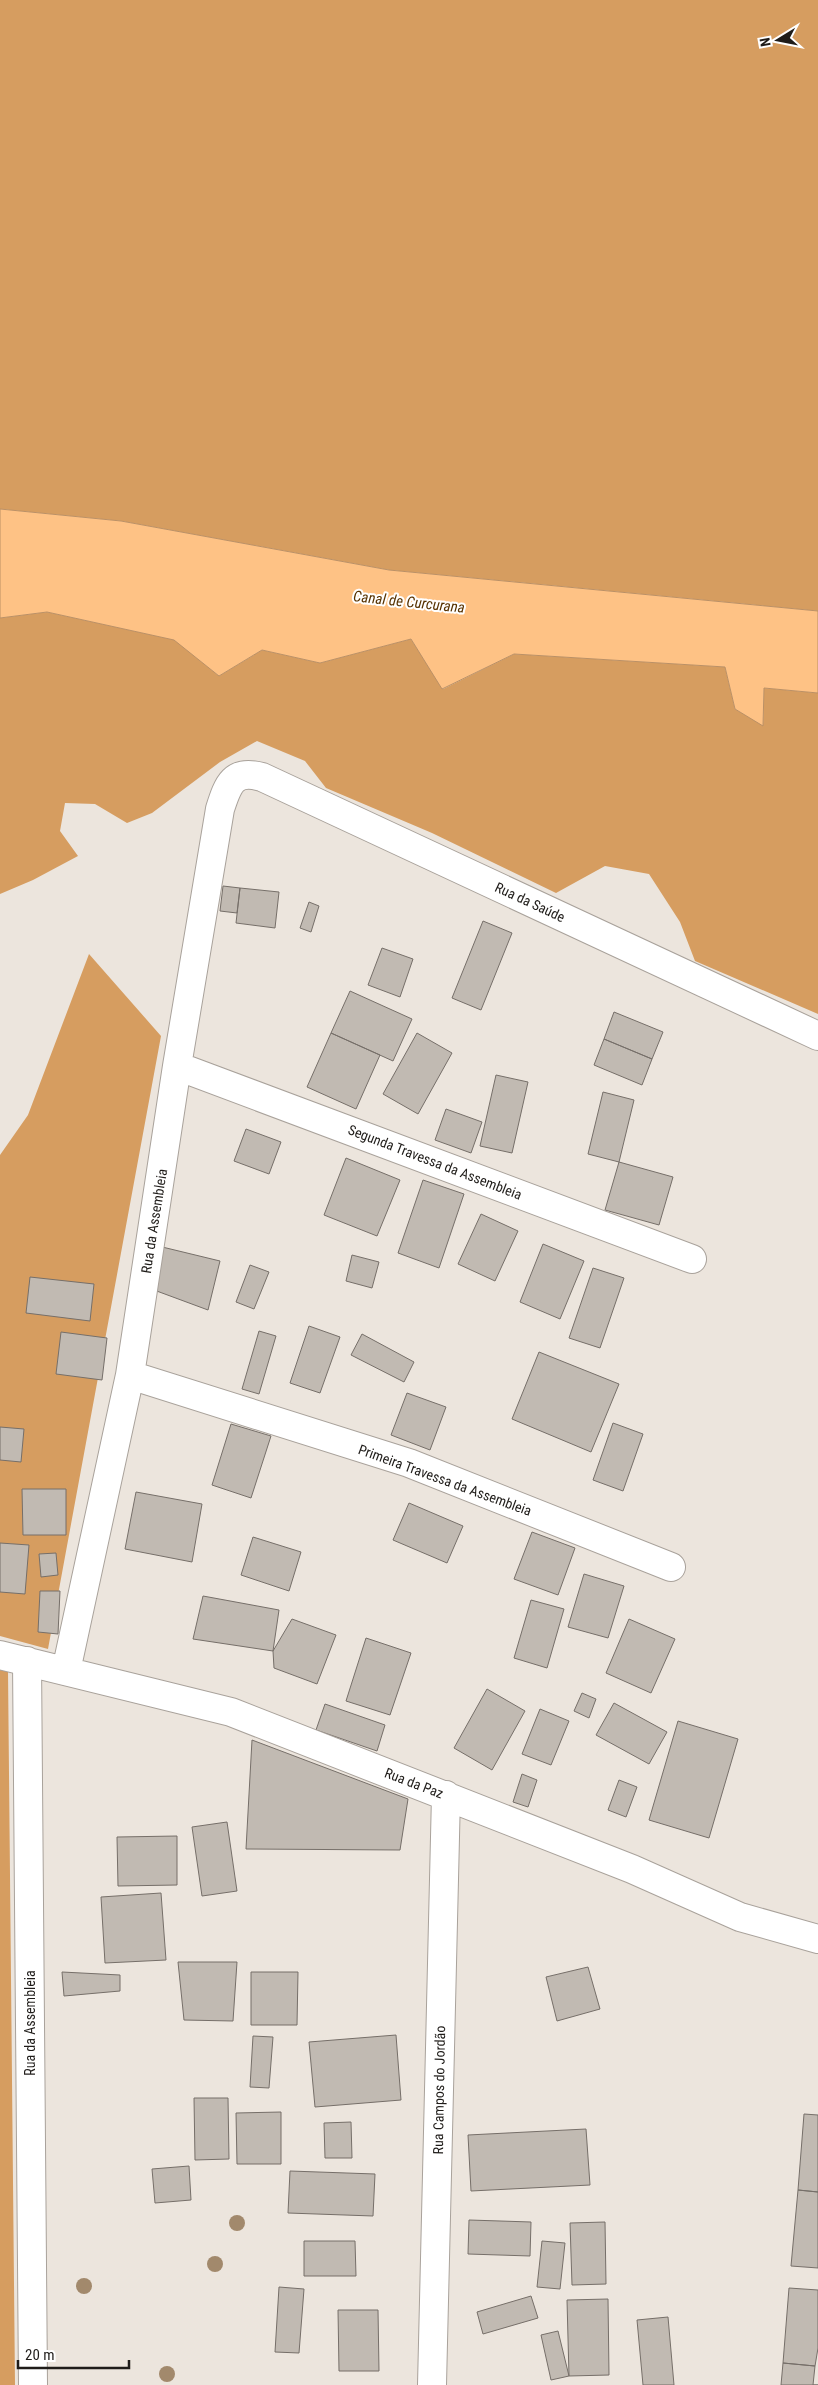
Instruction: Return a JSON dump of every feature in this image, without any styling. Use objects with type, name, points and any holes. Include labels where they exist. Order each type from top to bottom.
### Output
[{"type":"street","name":"Rua da Saúde","points":[[241,775],[251,774],[262,777],[818,1036]]},
{"type":"street","name":"Rua da Assembleia","points":[[66,1671],[130,1375],[177,1066],[220,809],[229,784],[241,775]]},
{"type":"street","name":"Segunda Travessa da Assembleia","points":[[177,1066],[692,1259]]},
{"type":"street","name":"Primeira Travessa da Assembleia","points":[[130,1375],[409,1463],[672,1567]]},
{"type":"street","name":"Rua da Paz","points":[[0,1655],[231,1712],[632,1869],[740,1918],[818,1939]]},
{"type":"street","name":"Rua da Assembleia","points":[[27,1661],[33,2385]]},
{"type":"street","name":"Rua Campos do Jordão","points":[[432,2385],[446,1795]]},
{"type":"shaded area","points":[[0,0],[818,0],[818,611],[389,570],[121,521],[0,509]]},
{"type":"shaded area","points":[[47,612],[175,640],[219,676],[262,650],[320,663],[411,639],[443,689],[514,654],[725,667],[735,709],[763,725],[764,688],[818,693],[818,1014],[695,961],[680,922],[649,874],[605,866],[556,893],[432,833],[326,788],[305,761],[257,741],[220,762],[152,813],[127,823],[95,804],[65,803],[60,831],[78,856],[33,880],[0,894],[0,618]]},
{"type":"shaded area","points":[[89,954],[161,1036],[48,1649],[0,1636],[0,1155],[28,1115]]},
{"type":"shaded area","points":[[0,1670],[8,1671],[15,2385],[0,2385]]},
{"type":"water","name":"Canal de Curcurana","points":[[0,509],[121,521],[389,570],[818,611],[818,693],[764,688],[763,726],[735,709],[725,667],[514,654],[442,689],[411,639],[320,663],[262,650],[219,676],[174,640],[47,612],[0,618]]},
{"type":"building","points":[[223,886],[240,888],[237,913],[220,911]]},
{"type":"building","points":[[240,888],[279,892],[275,928],[236,923]]},
{"type":"building","points":[[309,902],[319,906],[311,932],[300,928]]},
{"type":"building","points":[[483,921],[512,933],[481,1010],[452,998]]},
{"type":"building","points":[[382,948],[413,959],[400,997],[368,985]]},
{"type":"building","points":[[350,991],[412,1019],[393,1061],[331,1033]]},
{"type":"building","points":[[614,1012],[663,1032],[652,1059],[604,1039]]},
{"type":"building","points":[[331,1033],[380,1055],[356,1109],[307,1087]]},
{"type":"building","points":[[417,1033],[452,1053],[418,1114],[383,1094]]},
{"type":"building","points":[[604,1039],[652,1059],[642,1085],[594,1065]]},
{"type":"building","points":[[496,1075],[528,1082],[512,1153],[480,1146]]},
{"type":"building","points":[[603,1092],[634,1100],[619,1162],[588,1154]]},
{"type":"building","points":[[446,1109],[482,1122],[471,1153],[435,1140]]},
{"type":"building","points":[[246,1129],[281,1142],[269,1174],[234,1161]]},
{"type":"building","points":[[346,1158],[400,1180],[377,1236],[324,1215]]},
{"type":"building","points":[[619,1162],[673,1177],[659,1225],[605,1210]]},
{"type":"building","points":[[423,1180],[464,1194],[439,1268],[398,1253]]},
{"type":"building","points":[[481,1214],[518,1231],[495,1281],[458,1264]]},
{"type":"building","points":[[543,1244],[584,1261],[560,1319],[520,1302]]},
{"type":"building","points":[[154,1245],[220,1261],[208,1310],[154,1290]]},
{"type":"building","points":[[352,1255],[379,1262],[372,1288],[346,1281]]},
{"type":"building","points":[[250,1265],[269,1272],[254,1309],[236,1302]]},
{"type":"building","points":[[593,1268],[624,1278],[600,1348],[569,1338]]},
{"type":"building","points":[[30,1277],[94,1284],[90,1321],[26,1313]]},
{"type":"building","points":[[309,1326],[340,1337],[320,1393],[290,1383]]},
{"type":"building","points":[[259,1331],[276,1336],[259,1394],[242,1389]]},
{"type":"building","points":[[61,1332],[107,1338],[102,1380],[56,1374]]},
{"type":"building","points":[[362,1334],[414,1362],[404,1382],[351,1355]]},
{"type":"building","points":[[539,1352],[619,1384],[591,1452],[512,1419]]},
{"type":"building","points":[[407,1393],[446,1407],[430,1450],[391,1435]]},
{"type":"building","points":[[613,1423],[643,1434],[623,1491],[593,1480]]},
{"type":"building","points":[[231,1424],[271,1436],[251,1498],[212,1485]]},
{"type":"building","points":[[0,1427],[24,1429],[21,1462],[0,1460]]},
{"type":"building","points":[[22,1489],[66,1489],[66,1535],[23,1535]]},
{"type":"building","points":[[136,1492],[202,1504],[192,1562],[125,1549]]},
{"type":"building","points":[[409,1503],[463,1526],[447,1563],[393,1540]]},
{"type":"building","points":[[532,1532],[575,1548],[558,1595],[514,1579]]},
{"type":"building","points":[[253,1537],[301,1552],[289,1591],[241,1575]]},
{"type":"building","points":[[0,1543],[29,1545],[25,1594],[0,1592]]},
{"type":"building","points":[[56,1553],[58,1575],[41,1577],[39,1554]]},
{"type":"building","points":[[584,1574],[624,1586],[608,1638],[568,1627]]},
{"type":"building","points":[[40,1591],[60,1591],[58,1634],[38,1632]]},
{"type":"building","points":[[203,1596],[279,1610],[273,1651],[193,1639]]},
{"type":"building","points":[[531,1600],[564,1609],[547,1668],[514,1658]]},
{"type":"building","points":[[292,1619],[336,1635],[317,1684],[274,1668],[273,1651]]},
{"type":"building","points":[[629,1619],[675,1639],[651,1693],[606,1673]]},
{"type":"building","points":[[366,1638],[411,1653],[390,1715],[346,1701]]},
{"type":"building","points":[[487,1689],[525,1711],[492,1770],[454,1748]]},
{"type":"building","points":[[582,1693],[596,1699],[589,1718],[574,1711]]},
{"type":"building","points":[[614,1703],[667,1732],[649,1764],[596,1735]]},
{"type":"building","points":[[325,1704],[385,1725],[377,1751],[316,1730]]},
{"type":"building","points":[[540,1709],[569,1721],[551,1765],[522,1754]]},
{"type":"building","points":[[678,1721],[738,1739],[709,1838],[649,1820]]},
{"type":"building","points":[[252,1740],[408,1799],[400,1850],[246,1849]]},
{"type":"building","points":[[522,1774],[537,1780],[528,1807],[513,1802]]},
{"type":"building","points":[[619,1780],[637,1787],[626,1817],[608,1810]]},
{"type":"building","points":[[227,1822],[237,1891],[202,1896],[192,1827]]},
{"type":"building","points":[[177,1836],[177,1885],[118,1886],[117,1837]]},
{"type":"building","points":[[161,1893],[166,1960],[105,1963],[101,1897]]},
{"type":"building","points":[[178,1962],[237,1962],[233,2021],[184,2020]]},
{"type":"building","points":[[588,1967],[600,2009],[557,2021],[546,1977]]},
{"type":"building","points":[[62,1972],[120,1975],[120,1991],[64,1996]]},
{"type":"building","points":[[251,1972],[298,1972],[297,2025],[251,2025]]},
{"type":"building","points":[[396,2035],[401,2100],[315,2107],[309,2042]]},
{"type":"building","points":[[253,2036],[273,2037],[269,2088],[250,2087]]},
{"type":"building","points":[[194,2098],[228,2098],[229,2159],[195,2160]]},
{"type":"building","points":[[281,2112],[281,2164],[237,2164],[236,2113]]},
{"type":"building","points":[[804,2114],[818,2115],[818,2192],[798,2190]]},
{"type":"building","points":[[351,2122],[352,2158],[325,2158],[324,2123]]},
{"type":"building","points":[[586,2129],[590,2185],[471,2191],[468,2135]]},
{"type":"building","points":[[189,2166],[191,2200],[155,2203],[152,2169]]},
{"type":"building","points":[[290,2171],[375,2174],[373,2216],[288,2213]]},
{"type":"building","points":[[798,2190],[818,2192],[818,2268],[791,2266]]},
{"type":"building","points":[[469,2220],[531,2222],[530,2256],[468,2254]]},
{"type":"building","points":[[605,2222],[606,2284],[572,2285],[570,2223]]},
{"type":"building","points":[[304,2241],[355,2241],[356,2276],[304,2276]]},
{"type":"building","points":[[542,2241],[565,2243],[560,2289],[537,2287]]},
{"type":"building","points":[[279,2287],[304,2289],[299,2353],[275,2352]]},
{"type":"building","points":[[789,2288],[818,2290],[818,2348],[815,2366],[783,2363]]},
{"type":"building","points":[[531,2296],[538,2318],[483,2334],[477,2312]]},
{"type":"building","points":[[608,2299],[609,2375],[569,2376],[567,2300]]},
{"type":"building","points":[[338,2310],[378,2310],[379,2371],[339,2371]]},
{"type":"building","points":[[668,2317],[674,2385],[643,2385],[637,2320]]},
{"type":"building","points":[[558,2331],[569,2376],[551,2380],[541,2335]]},
{"type":"building","points":[[783,2363],[815,2366],[813,2385],[781,2385]]}]
